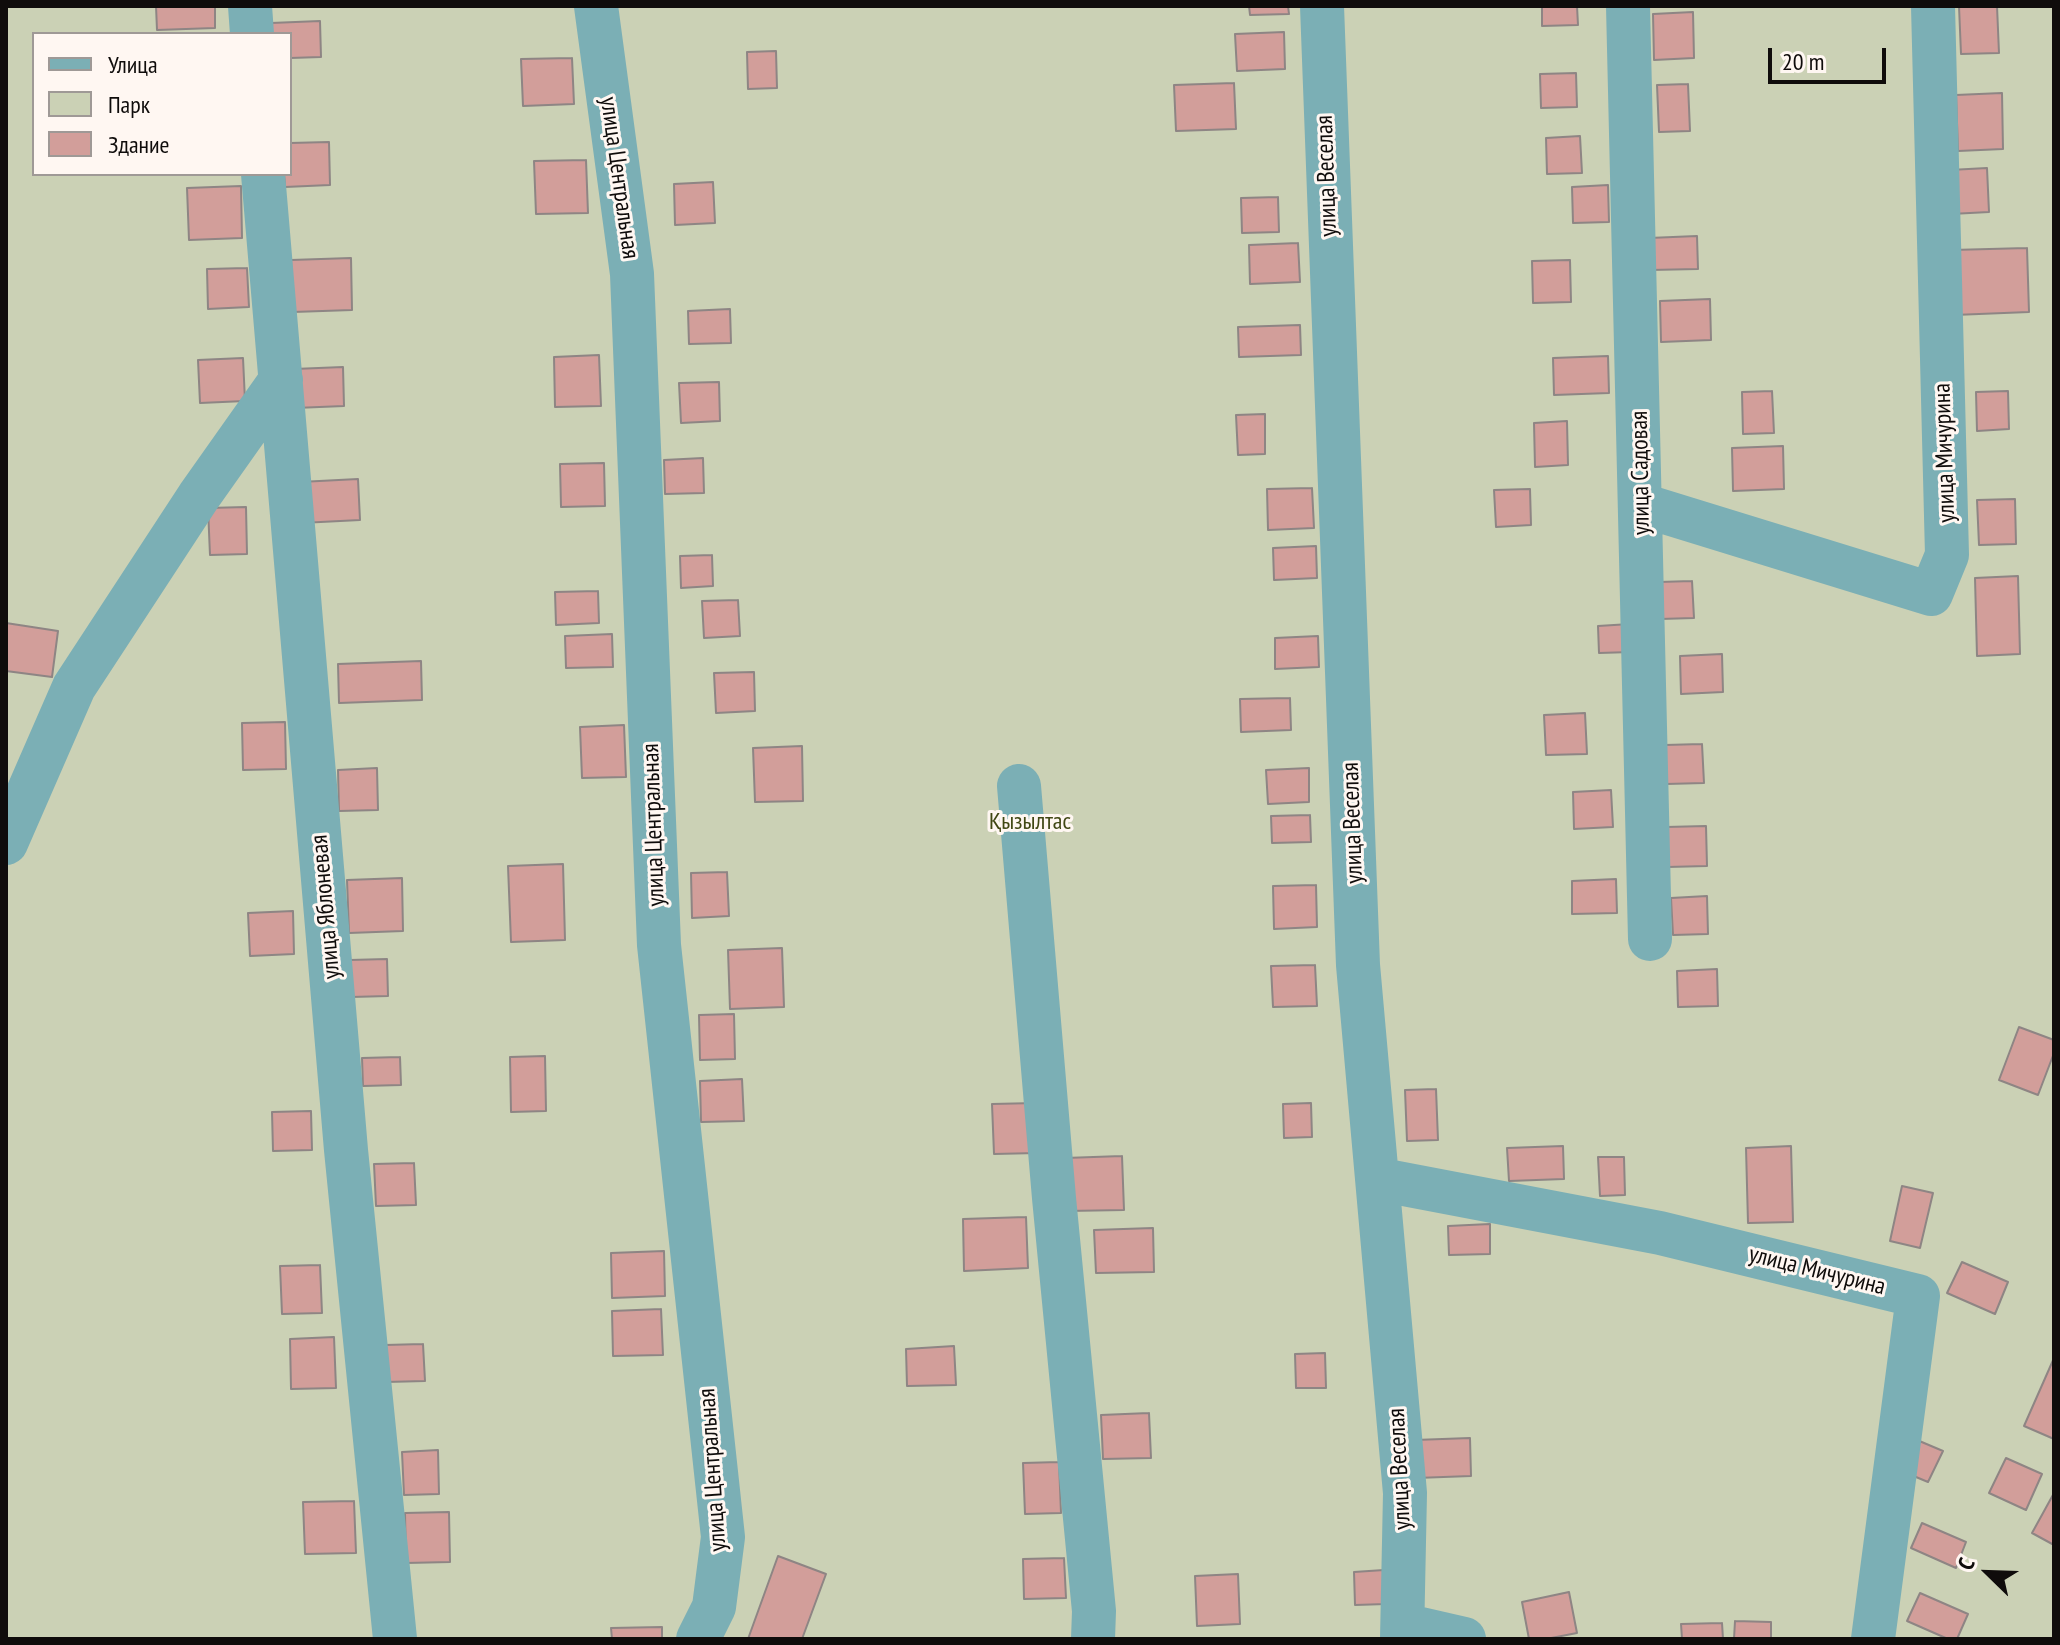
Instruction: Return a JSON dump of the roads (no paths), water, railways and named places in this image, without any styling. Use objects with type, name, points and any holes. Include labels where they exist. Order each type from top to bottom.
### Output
[{"type":"street","points":[[250,6],[252,32]]},
{"type":"street","name":"улица Центральная","points":[[596,6],[632,274],[659,945],[723,1537],[714,1607],[698,1639]]},
{"type":"street","name":"улица Веселая","points":[[1322,6],[1358,949],[1405,1493],[1402,1632]]},
{"type":"street","name":"улица Садовая","points":[[1628,6],[1650,939]]},
{"type":"street","name":"улица Мичурина","points":[[1642,505],[1931,594],[1947,555],[1933,6]]},
{"type":"street","name":"улица Яблоневая","points":[[263,176],[346,1150],[395,1639]]},
{"type":"street","points":[[6,843],[74,687],[199,496],[281,380]]},
{"type":"street","points":[[1019,786],[1055,1214],[1094,1611],[1093,1639]]},
{"type":"street","name":"улица Мичурина","points":[[1377,1179],[1660,1233],[1918,1296],[1873,1639]]},
{"type":"street","points":[[1402,1632],[1464,1639]]},
{"type":"park label","name":"Қызылтас","points":[[1030,822]]}]
